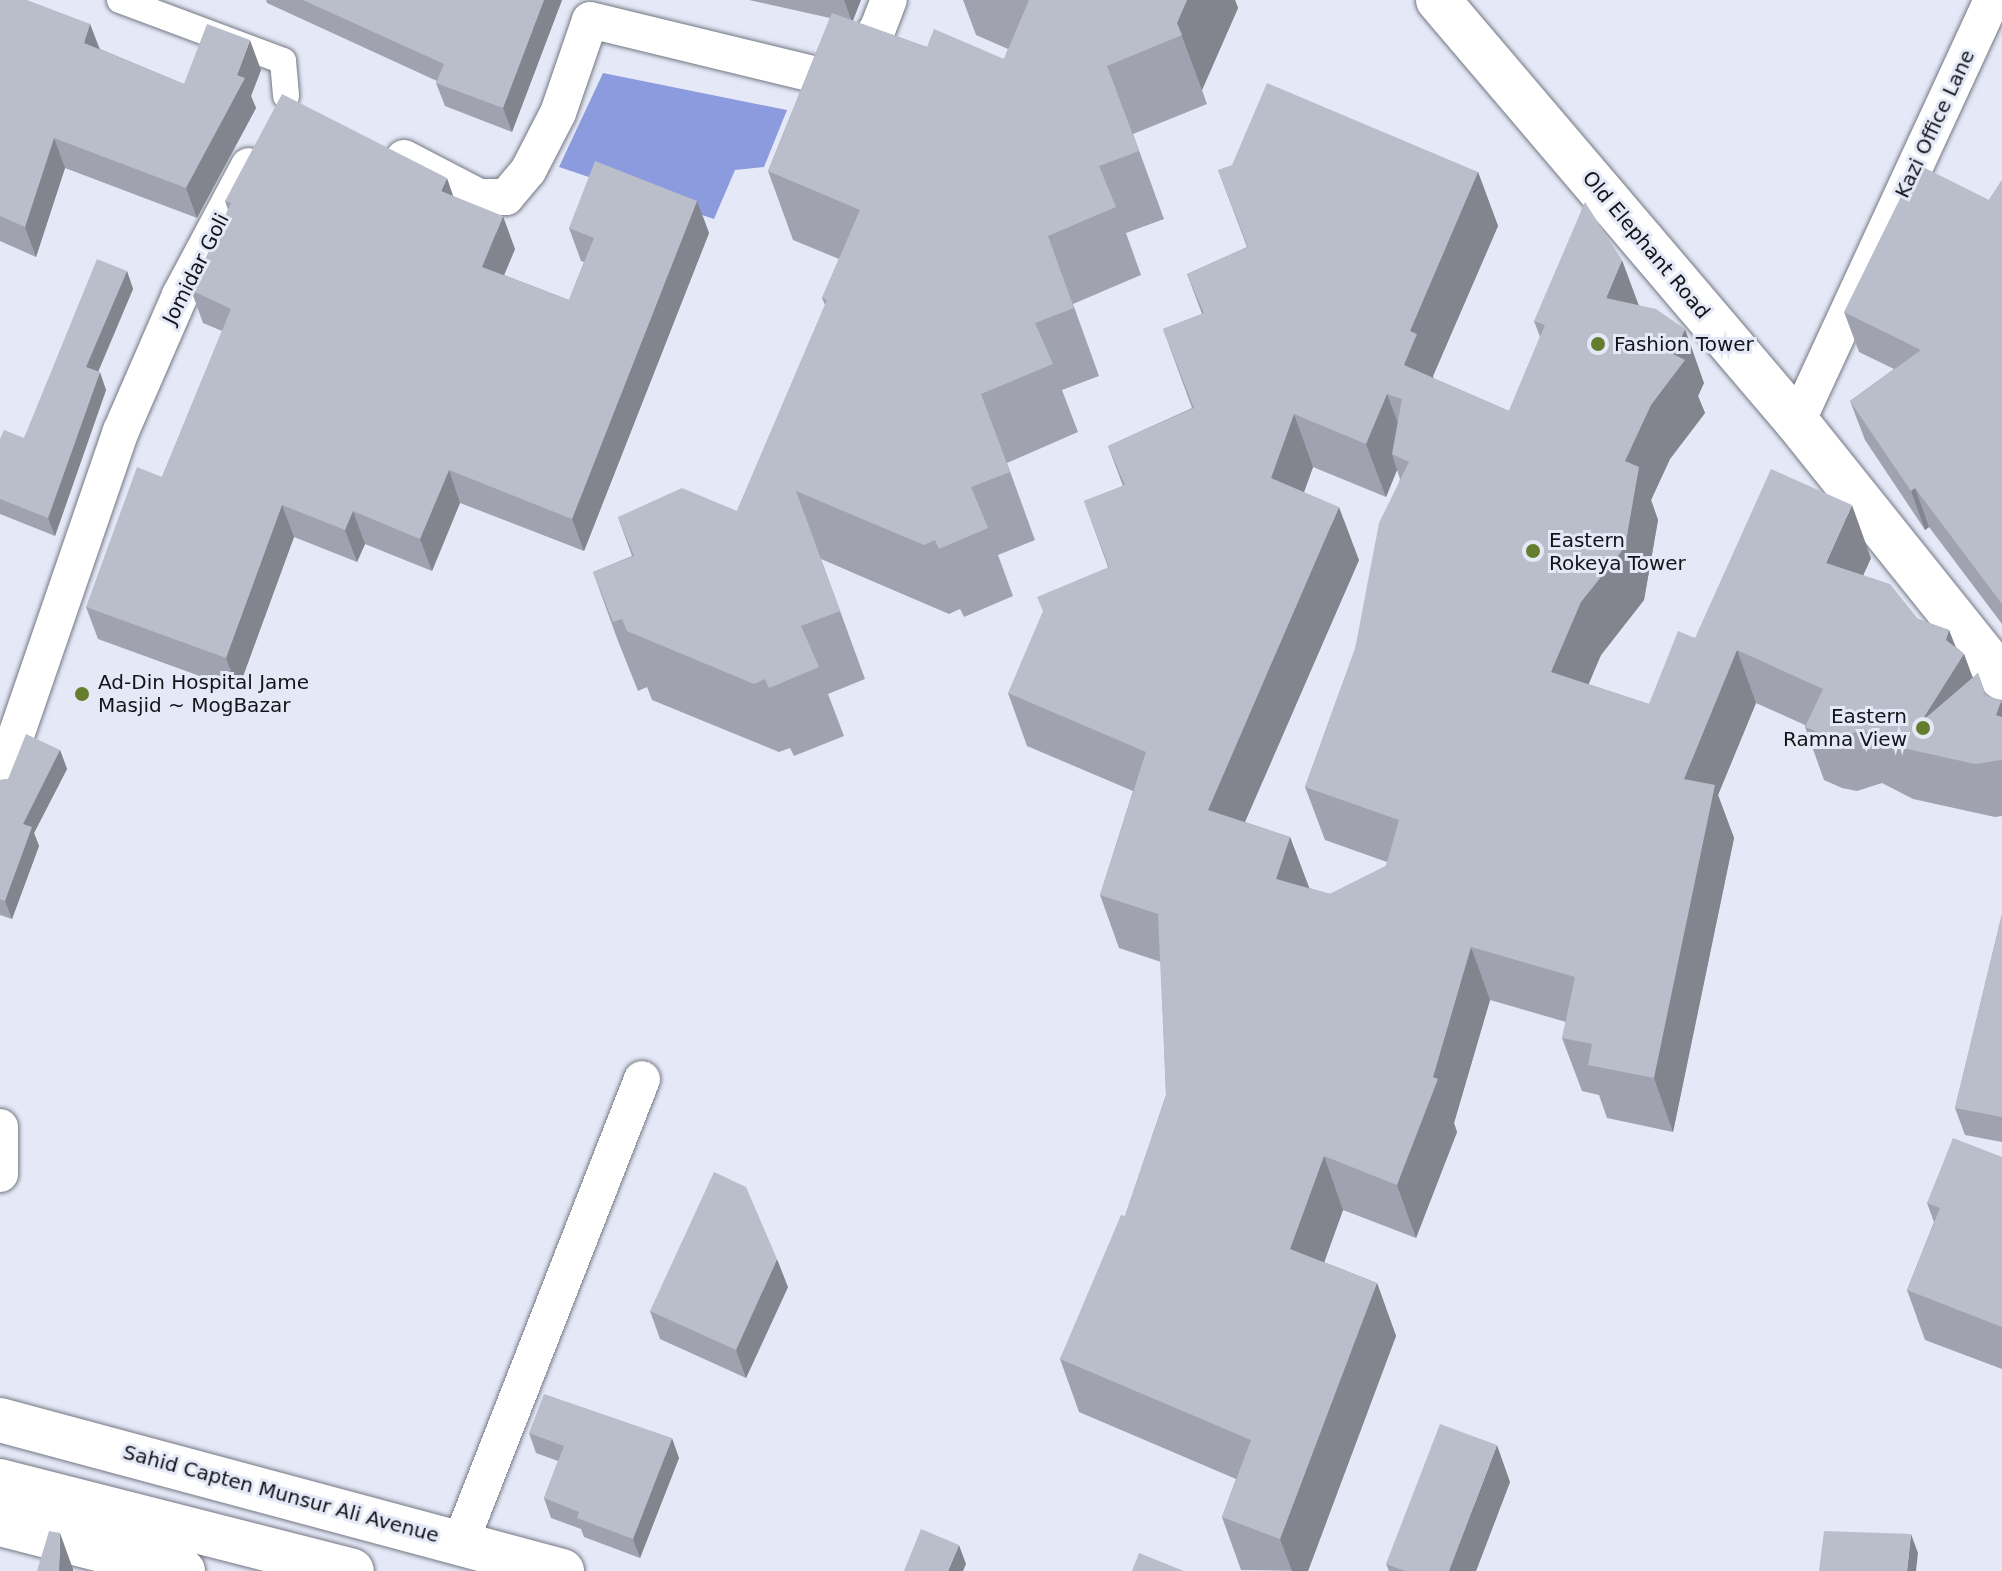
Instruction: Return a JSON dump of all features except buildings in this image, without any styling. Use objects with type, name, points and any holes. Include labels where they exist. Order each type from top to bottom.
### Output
[{"type":"main road","name":"Old Elephant Road","points":[[1438,0],[1797,422],[2002,678]]},
{"type":"main road","name":"Sahid Capten Munsur Ali Avenue","points":[[0,1420],[461,1541],[562,1571]]},
{"type":"main road","points":[[0,1481],[352,1571]]},
{"type":"main road","points":[[0,1524],[183,1571]]},
{"type":"main road","points":[[0,1552],[81,1571]]},
{"type":"street","points":[[120,0],[283,61],[284,116]]},
{"type":"street","points":[[369,139],[479,197],[506,197],[528,171],[558,113],[590,20],[826,77],[857,56],[878,28],[889,0]]},
{"type":"street","name":"Kazi Office Lane","points":[[1797,422],[1992,0]]},
{"type":"street","name":"Jomidar Goli","points":[[0,782],[121,431],[180,295],[284,116]]},
{"type":"street","points":[[461,1541],[642,1079]]},
{"type":"street","points":[[0,1127],[0,1174]]},
{"type":"water","points":[[603,73],[787,110],[764,167],[735,170],[714,219],[559,167]]},
{"type":"place","name":"Fashion Tower","points":[[1598,344]]},
{"type":"place","name":"Eastern Rokeya Tower","points":[[1533,551]]},
{"type":"place","name":"Ad-Din Hospital Jame Masjid ~ MogBazar","points":[[82,694]]},
{"type":"place","name":"Eastern Ramna View","points":[[1923,728]]}]
